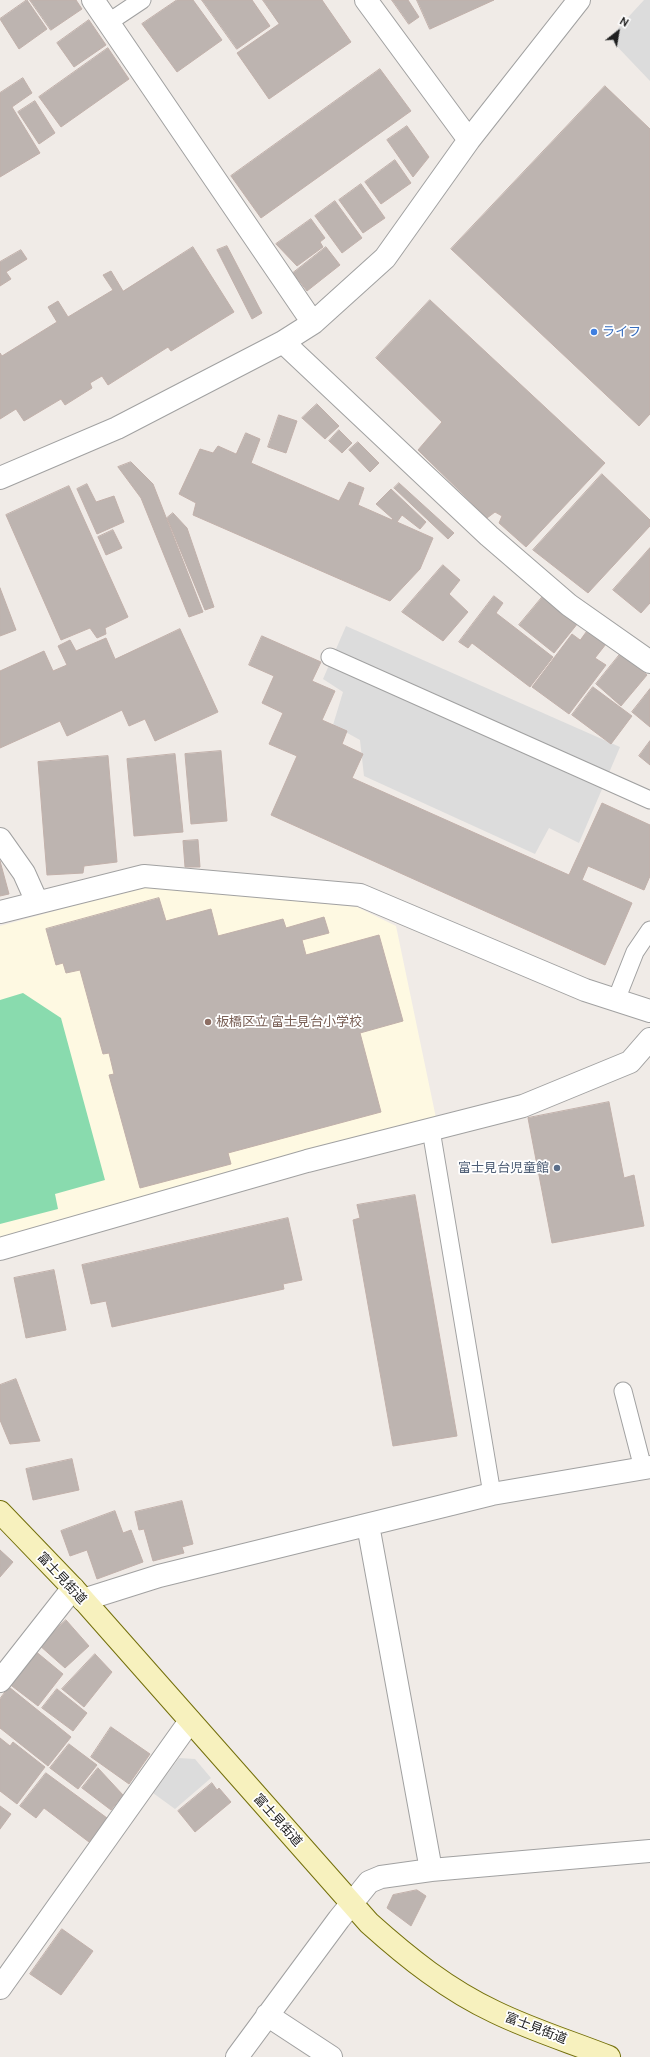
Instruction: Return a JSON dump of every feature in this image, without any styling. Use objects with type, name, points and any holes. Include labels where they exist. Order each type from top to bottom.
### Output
[{"type":"street","points":[[93,0],[314,323]]},
{"type":"street","points":[[366,0],[469,140]]},
{"type":"street","points":[[0,478],[117,428],[283,342],[314,323],[385,258],[469,140],[579,0]]},
{"type":"street","points":[[283,342],[489,536],[569,605],[650,662]]},
{"type":"street","points":[[0,839],[24,873],[37,902]]},
{"type":"street","points":[[0,912],[144,876],[360,895],[585,990],[650,1011]]},
{"type":"street","points":[[0,1248],[307,1162],[523,1106],[630,1062],[650,1039]]},
{"type":"street","points":[[0,1681],[78,1594],[159,1576],[492,1494],[646,1467]]},
{"type":"street","name":"富士見街道","points":[[0,1512],[78,1594],[369,1923],[432,1976],[463,1995],[496,2013],[609,2057]]},
{"type":"street","points":[[368,1525],[431,1870]]},
{"type":"street","points":[[1,1984],[190,1721]]},
{"type":"street","points":[[238,2057],[267,2015],[352,1902],[369,1882],[381,1877],[431,1870],[650,1851]]},
{"type":"street","points":[[267,2015],[331,2057]]},
{"type":"lane","points":[[109,22],[142,0]]},
{"type":"lane","points":[[330,657],[650,800]]},
{"type":"lane","points":[[616,1000],[635,952],[650,930]]},
{"type":"lane","points":[[431,1130],[492,1494]]},
{"type":"lane","points":[[623,1391],[646,1467]]},
{"type":"shaded area","points":[[644,0],[650,0],[650,81],[609,38]]},
{"type":"shaded area","points":[[346,626],[620,747],[579,843],[549,828],[535,854],[364,776],[360,740],[333,725],[343,692],[323,679]]},
{"type":"shaded area","name":"板橋区立 富士見台小学校","points":[[145,886],[357,907],[396,926],[436,1118],[0,1238],[0,926]]},
{"type":"shaded area","points":[[179,1758],[195,1759],[211,1778],[175,1809],[153,1793]]},
{"type":"green space","points":[[23,993],[61,1018],[105,1180],[55,1194],[58,1209],[0,1224],[0,1000]]},
{"type":"building","points":[[27,0],[47,29],[19,49],[0,19]]},
{"type":"building","points":[[30,0],[76,0],[82,9],[51,30]]},
{"type":"building","points":[[177,0],[193,0],[222,40],[177,72],[142,24]]},
{"type":"building","points":[[202,0],[252,0],[270,26],[237,49]]},
{"type":"building","points":[[263,0],[322,0],[351,42],[269,99],[237,53],[279,24]]},
{"type":"building","points":[[392,0],[408,0],[419,17],[409,24]]},
{"type":"building","points":[[417,0],[494,0],[430,29]]},
{"type":"building","points":[[89,20],[106,45],[74,67],[57,43]]},
{"type":"building","points":[[108,48],[129,79],[61,127],[39,97]]},
{"type":"building","points":[[380,69],[411,111],[261,218],[231,176]]},
{"type":"building","points":[[23,78],[32,93],[12,107],[40,153],[0,177],[0,93]]},
{"type":"building","name":"ライフ","points":[[605,86],[650,129],[650,414],[639,426],[451,249]]},
{"type":"building","points":[[35,101],[55,133],[39,144],[18,112]]},
{"type":"building","points":[[407,126],[429,157],[413,177],[387,140]]},
{"type":"building","points":[[395,160],[411,183],[381,204],[365,182]]},
{"type":"building","points":[[361,184],[385,218],[363,233],[339,200]]},
{"type":"building","points":[[335,201],[362,238],[342,253],[315,216]]},
{"type":"building","points":[[311,219],[325,238],[320,242],[323,247],[297,266],[276,244]]},
{"type":"building","points":[[227,246],[262,313],[252,319],[217,250]]},
{"type":"building","points":[[193,247],[234,312],[171,351],[168,347],[108,385],[102,376],[90,383],[92,388],[65,405],[61,399],[24,421],[16,409],[0,419],[0,353],[2,356],[57,322],[48,307],[58,301],[68,317],[113,290],[103,275],[111,271],[123,291]]},
{"type":"building","points":[[326,247],[340,265],[307,291],[293,273]]},
{"type":"building","points":[[21,250],[27,259],[6,272],[11,279],[0,286],[0,262]]},
{"type":"building","points":[[430,300],[605,463],[526,547],[499,523],[502,516],[495,512],[487,518],[418,450],[442,422],[376,358]]},
{"type":"building","points":[[317,404],[339,426],[325,439],[302,418]]},
{"type":"building","points":[[279,415],[297,421],[286,453],[268,447]]},
{"type":"building","points":[[339,430],[352,443],[342,453],[329,441]]},
{"type":"building","points":[[246,433],[260,439],[251,463],[339,501],[349,482],[364,488],[358,505],[392,520],[393,519],[376,504],[391,489],[426,522],[420,529],[402,515],[397,522],[433,538],[420,569],[390,601],[193,515],[196,503],[179,494],[200,449],[213,453],[218,446],[236,454]]},
{"type":"building","points":[[358,442],[379,463],[370,472],[349,450]]},
{"type":"building","points":[[131,462],[153,484],[203,612],[189,617],[141,498],[118,467]]},
{"type":"building","points":[[602,474],[650,520],[650,526],[588,593],[533,550]]},
{"type":"building","points":[[399,483],[454,533],[448,539],[394,488]]},
{"type":"building","points":[[87,484],[96,502],[114,496],[124,522],[97,534],[77,489]]},
{"type":"building","points":[[69,486],[128,617],[105,628],[106,634],[97,638],[90,628],[61,640],[6,515]]},
{"type":"building","points":[[173,513],[187,528],[214,607],[205,610],[167,518]]},
{"type":"building","points":[[113,530],[122,548],[106,555],[98,537]]},
{"type":"building","points":[[650,548],[650,603],[641,613],[613,590]]},
{"type":"building","points":[[443,565],[460,580],[449,594],[468,612],[443,641],[402,612]]},
{"type":"building","points":[[0,588],[16,630],[0,636]]},
{"type":"building","points":[[544,595],[578,623],[554,653],[519,625]]},
{"type":"building","points":[[494,596],[503,603],[496,613],[553,657],[530,687],[472,643],[468,648],[459,642]]},
{"type":"building","points":[[180,629],[218,712],[155,741],[145,719],[129,726],[122,710],[67,736],[60,721],[0,748],[0,671],[44,651],[53,671],[67,665],[58,646],[70,640],[76,651],[106,638],[115,659]]},
{"type":"building","points":[[588,630],[606,644],[595,658],[606,665],[569,714],[532,687],[572,634],[580,640]]},
{"type":"building","points":[[262,636],[321,662],[312,681],[335,691],[322,720],[347,731],[342,744],[363,754],[352,778],[569,875],[602,803],[650,825],[650,876],[644,890],[588,866],[582,880],[632,903],[605,965],[271,815],[297,756],[269,744],[283,713],[262,703],[274,676],[249,665]]},
{"type":"building","points":[[621,653],[647,675],[621,706],[596,684]]},
{"type":"building","points":[[593,687],[632,716],[611,744],[572,715]]},
{"type":"building","points":[[650,689],[650,727],[632,712]]},
{"type":"building","points":[[650,741],[650,765],[639,756]]},
{"type":"building","points":[[221,751],[227,821],[191,824],[185,754]]},
{"type":"building","points":[[175,754],[183,832],[134,836],[127,759]]},
{"type":"building","points":[[108,756],[117,862],[84,866],[83,873],[47,875],[38,762]]},
{"type":"building","points":[[198,840],[200,867],[185,867],[183,841]]},
{"type":"building","points":[[0,861],[9,894],[0,896]]},
{"type":"building","points":[[159,898],[166,921],[211,909],[218,936],[283,919],[286,928],[324,917],[329,933],[302,940],[306,955],[379,935],[403,1021],[360,1033],[381,1112],[228,1153],[231,1164],[140,1188],[109,1075],[114,1074],[109,1053],[103,1054],[80,970],[66,973],[63,963],[56,965],[46,929]]},
{"type":"building","points":[[609,1102],[624,1178],[634,1175],[644,1226],[552,1243],[528,1118]]},
{"type":"building","points":[[415,1195],[457,1436],[393,1446],[353,1220],[360,1218],[357,1205]]},
{"type":"building","points":[[288,1218],[302,1280],[283,1284],[284,1289],[112,1327],[106,1301],[91,1304],[82,1265]]},
{"type":"building","points":[[54,1270],[66,1330],[26,1338],[14,1278]]},
{"type":"building","points":[[16,1379],[40,1441],[10,1444],[0,1420],[0,1385]]},
{"type":"building","points":[[72,1459],[79,1490],[33,1500],[26,1469]]},
{"type":"building","points":[[182,1501],[193,1544],[182,1547],[184,1553],[153,1561],[144,1529],[139,1530],[135,1512]]},
{"type":"building","points":[[115,1511],[123,1533],[131,1530],[143,1562],[97,1579],[87,1550],[70,1556],[61,1531]]},
{"type":"building","points":[[0,1550],[13,1562],[0,1577]]},
{"type":"building","points":[[66,1620],[89,1646],[65,1668],[39,1645]]},
{"type":"building","points":[[34,1650],[63,1674],[38,1706],[8,1683]]},
{"type":"building","points":[[95,1654],[112,1672],[84,1707],[62,1689]]},
{"type":"building","points":[[9,1687],[71,1737],[48,1766],[0,1728],[0,1699]]},
{"type":"building","points":[[57,1689],[87,1713],[73,1731],[42,1708]]},
{"type":"building","points":[[111,1727],[150,1754],[129,1784],[91,1757]]},
{"type":"building","points":[[0,1738],[10,1746],[13,1742],[45,1767],[17,1804],[0,1791]]},
{"type":"building","points":[[69,1744],[97,1765],[78,1789],[50,1768]]},
{"type":"building","points":[[98,1768],[123,1795],[111,1810],[82,1788]]},
{"type":"building","points":[[46,1773],[107,1818],[89,1842],[44,1808],[36,1818],[20,1806]]},
{"type":"building","points":[[212,1783],[217,1790],[219,1788],[231,1802],[195,1832],[178,1811]]},
{"type":"building","points":[[0,1806],[11,1814],[0,1829]]},
{"type":"building","points":[[417,1890],[426,1896],[411,1926],[387,1908],[393,1895]]},
{"type":"building","points":[[62,1929],[93,1951],[61,1995],[30,1974]]},
{"type":"place","name":"ライフ","points":[[594,332]]},
{"type":"place","name":"板橋区立 富士見台小学校","points":[[208,1022]]},
{"type":"place","name":"富士見台児童館","points":[[557,1168]]}]
